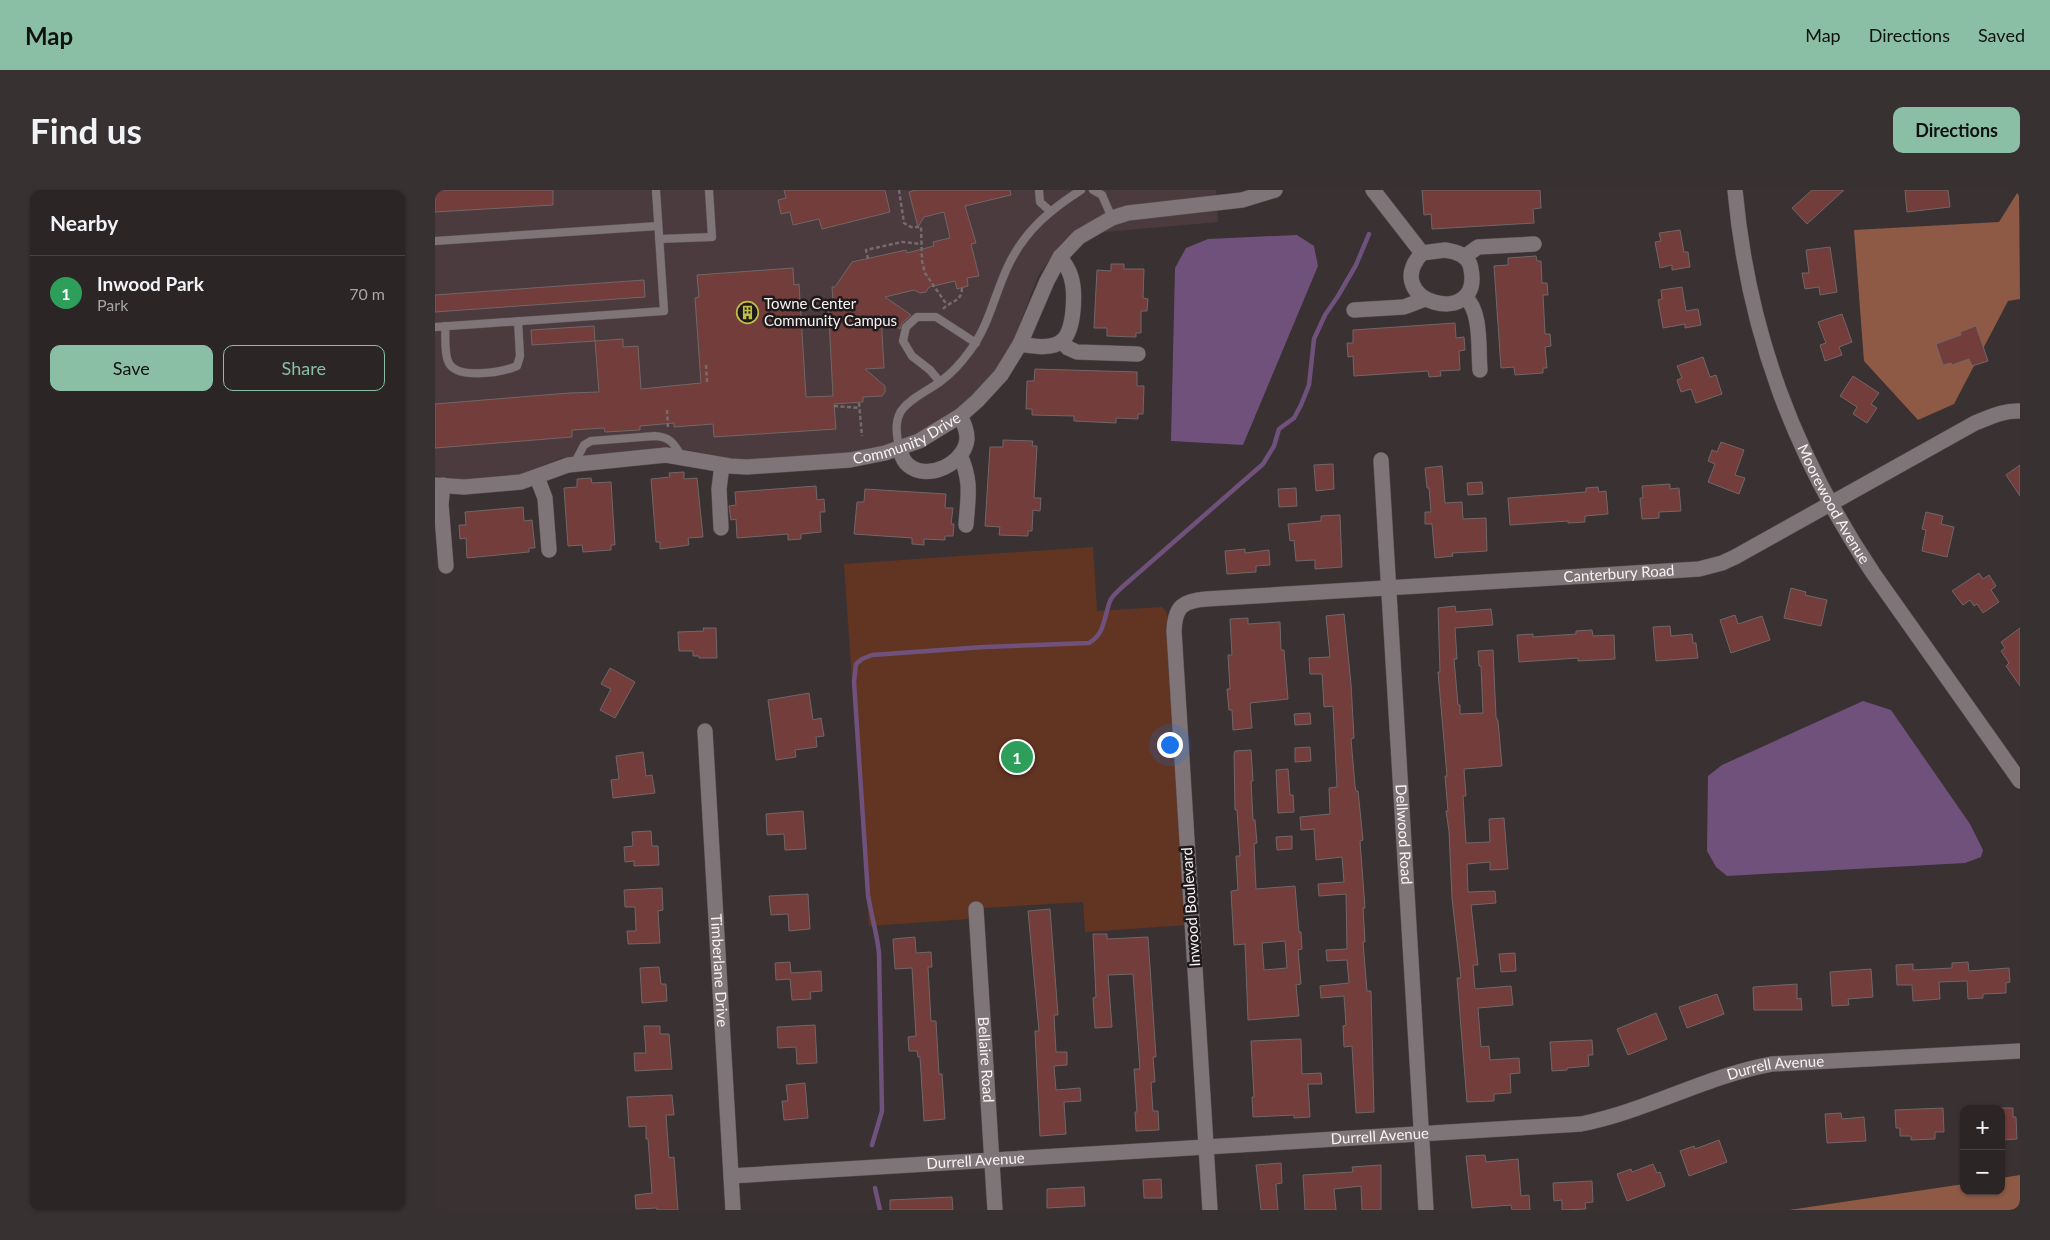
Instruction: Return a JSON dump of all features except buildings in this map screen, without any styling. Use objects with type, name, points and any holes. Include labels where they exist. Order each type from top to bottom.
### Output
[{"type":"street","name":"Community Drive","points":[[439,485],[463,487],[521,482],[574,464],[666,455],[722,465],[747,467],[850,460],[885,453],[919,441],[960,416],[1001,375],[1020,344],[1047,281],[1060,257],[1079,237],[1112,218],[1128,213],[1242,200],[1275,190]]},
{"type":"street","points":[[1373,190],[1422,252]]},
{"type":"street","name":"Moorewood Avenue","points":[[1735,190],[1742,250],[1764,348],[1795,434],[1830,504],[1873,573],[2020,781]]},
{"type":"street","points":[[1464,256],[1478,247],[1534,244]]},
{"type":"street","points":[[1445,250],[1455,251],[1464,256],[1471,268],[1472,277],[1471,288],[1465,297],[1447,304],[1437,304],[1425,299],[1417,292],[1413,275],[1414,266],[1422,252],[1445,250]]},
{"type":"street","points":[[1020,344],[1044,347],[1062,341],[1072,321],[1073,290],[1070,274],[1060,257]]},
{"type":"street","points":[[1465,297],[1471,302],[1476,316],[1480,370]]},
{"type":"street","points":[[1354,310],[1403,307],[1425,299]]},
{"type":"street","points":[[1062,341],[1068,348],[1077,352],[1138,354]]},
{"type":"street","name":"Canterbury Road","points":[[1181,607],[1190,601],[1206,599],[1699,569],[1722,563],[1735,557],[1975,423],[1993,416],[2020,411]]},
{"type":"street","points":[[899,448],[904,460],[910,467],[926,471],[945,467],[959,455],[965,446],[966,428],[960,416]]},
{"type":"street","points":[[959,455],[969,480],[966,525]]},
{"type":"street","name":"Dellwood Road","points":[[1381,460],[1426,1210]]},
{"type":"street","points":[[721,528],[719,489],[722,465]]},
{"type":"street","points":[[537,477],[545,498],[549,550]]},
{"type":"street","points":[[439,485],[446,566]]},
{"type":"street","name":"Inwood Boulevard","points":[[1181,607],[1175,617],[1174,631],[1210,1210]]},
{"type":"street","name":"Timberlane Drive","points":[[705,731],[733,1210]]},
{"type":"street","name":"Bellaire Road","points":[[977,909],[995,1210]]},
{"type":"street","name":"Durrell Avenue","points":[[731,1176],[1561,1126],[1591,1122],[1627,1112],[1734,1073],[1772,1064],[2020,1051]]},
{"type":"lane","points":[[435,326],[664,311],[656,190]]},
{"type":"lane","points":[[659,239],[712,237],[709,190]]},
{"type":"lane","points":[[1039,190],[1040,202],[1050,211]]},
{"type":"lane","points":[[899,448],[896,430],[902,411],[917,397],[940,382],[961,364],[976,343],[988,320],[1009,262],[1022,240],[1050,211],[1081,190]]},
{"type":"lane","points":[[1094,190],[1102,196],[1112,218]]},
{"type":"lane","points":[[435,241],[658,226]]},
{"type":"lane","points":[[940,382],[930,370],[912,356],[903,341],[906,327],[917,317],[936,317],[976,343]]},
{"type":"lane","points":[[445,326],[447,361],[455,371],[463,373],[506,370],[517,366],[520,356],[518,321]]},
{"type":"lane","points":[[574,464],[583,445],[591,441],[655,436],[665,437],[673,441],[682,457]]},
{"type":"path","points":[[899,190],[904,223],[911,227],[921,227],[922,261],[925,273],[947,305]]},
{"type":"path","points":[[868,259],[866,250],[902,242],[922,244]]},
{"type":"path","points":[[943,309],[947,305],[959,300],[962,294],[962,287]]},
{"type":"path","points":[[706,365],[707,382]]},
{"type":"path","points":[[859,403],[862,436]]},
{"type":"path","points":[[834,406],[860,408]]},
{"type":"path","points":[[667,410],[668,428]]},
{"type":"shaded area","points":[[435,190],[1216,190],[1218,222],[1071,235],[1062,243],[1039,274],[1013,341],[996,371],[977,395],[938,425],[901,442],[856,452],[740,460],[687,450],[666,449],[561,458],[519,475],[461,480],[435,476]]},
{"type":"shaded area","points":[[2019,190],[2020,299],[2008,301],[1954,404],[1918,420],[1864,361],[1854,230],[1999,222]]},
{"type":"shaded area","points":[[1297,235],[1314,246],[1318,266],[1243,445],[1171,441],[1175,268],[1186,248],[1208,239]]},
{"type":"shaded area","points":[[1093,547],[1097,611],[1162,607],[1167,613],[1188,925],[1085,932],[1083,902],[983,908],[983,918],[869,926],[844,564]]},
{"type":"shaded area","points":[[1863,701],[1891,710],[1970,824],[1983,850],[1981,857],[1965,863],[1727,876],[1716,867],[1707,851],[1708,776],[1722,765]]},
{"type":"shaded area","points":[[2020,1175],[2020,1210],[1789,1210],[1960,1185],[1960,1195],[2005,1195],[2005,1177]]},
{"type":"waterway","points":[[872,1145],[882,1111],[879,953],[868,895],[854,682],[856,664],[872,655],[984,647],[1089,643],[1094,639],[1101,630],[1112,597],[1263,464],[1274,446],[1279,429],[1294,418],[1301,405],[1309,385],[1314,339],[1325,315],[1356,265],[1369,234]]},
{"type":"waterway","points":[[875,1188],[880,1210]]},
{"type":"place","name":"Towne Center Community Campus","points":[[748,313]]},
{"type":"place","name":"Inwood Park","points":[[1017,757]]}]
